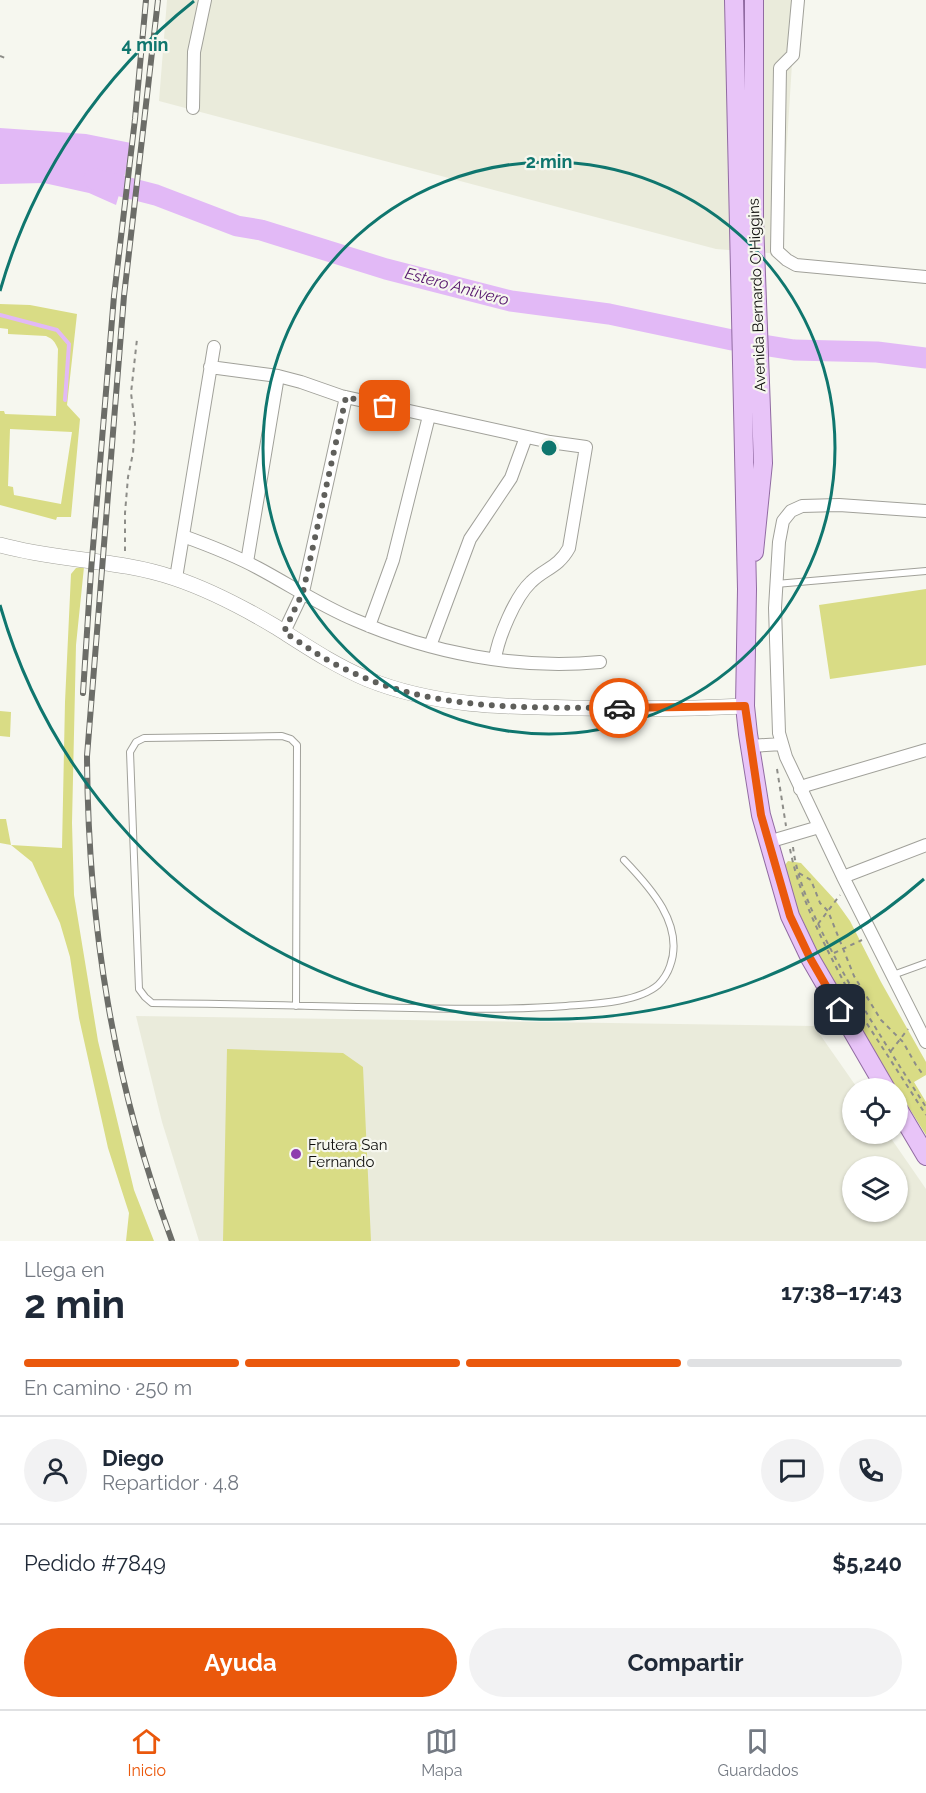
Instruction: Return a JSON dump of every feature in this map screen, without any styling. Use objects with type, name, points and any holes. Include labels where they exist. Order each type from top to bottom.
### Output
[{"type":"main road","name":"Avenida Bernardo O'Higgins","points":[[734,0],[746,224],[763,463],[755,547],[747,589]]},
{"type":"main road","name":"Avenida Bernardo O'Higgins","points":[[754,0],[746,224],[743,465],[747,589],[745,706],[761,815],[790,916],[810,958],[880,1078]]},
{"type":"main road","points":[[908,1126],[926,1156]]},
{"type":"street","points":[[193,108],[194,52],[205,0]]},
{"type":"street","points":[[798,0],[793,56],[780,68],[777,251],[796,265],[926,277]]},
{"type":"street","points":[[176,579],[214,347]]},
{"type":"street","points":[[210,367],[278,376],[346,397],[526,437],[586,447],[569,548],[564,558],[556,565],[530,582],[506,622],[495,659]]},
{"type":"street","points":[[247,562],[278,376]]},
{"type":"street","points":[[284,632],[303,592],[346,397]]},
{"type":"street","points":[[369,626],[393,560],[429,416]]},
{"type":"street","points":[[430,646],[470,539],[511,478],[526,437]]},
{"type":"street","points":[[926,511],[839,505],[802,506],[791,511],[783,521],[776,584],[779,734],[782,744],[800,789],[926,1042]]},
{"type":"street","points":[[183,536],[247,562],[353,620],[404,639],[449,652],[495,659],[553,664],[600,662]]},
{"type":"street","points":[[0,545],[27,552],[124,566],[176,579],[219,596],[284,632],[329,661],[368,680],[413,694],[458,703],[503,707],[630,709],[745,706]]},
{"type":"street","points":[[750,746],[782,744]]},
{"type":"street","points":[[800,789],[926,750]]},
{"type":"street","points":[[768,842],[819,827]]},
{"type":"street","points":[[845,882],[926,845]]},
{"type":"lane","points":[[776,584],[926,571]]},
{"type":"lane","points":[[296,1006],[297,745],[291,739],[282,736],[144,738],[136,742],[130,752],[139,989],[152,1003],[296,1006],[500,1010],[595,1004],[625,999],[647,992],[659,984],[674,956],[674,938],[669,919],[655,895],[624,860]]},
{"type":"lane","points":[[893,975],[926,963]]},
{"type":"path","points":[[0,56],[5,58]]},
{"type":"path","points":[[124,566],[125,513],[135,424],[130,393],[137,339]]},
{"type":"path","points":[[792,835],[795,866],[818,924],[847,981],[926,1107]]},
{"type":"path","points":[[798,872],[811,880],[820,903],[828,911],[854,976],[880,1020],[900,1039],[924,1076]]},
{"type":"path","points":[[818,924],[845,882]]},
{"type":"path","points":[[833,953],[873,936]]},
{"type":"path","points":[[847,981],[854,976]]},
{"type":"path","points":[[891,1052],[915,1020]]},
{"type":"shaded area","points":[[167,0],[796,0],[780,254],[716,249],[159,101]]},
{"type":"shaded area","points":[[0,128],[86,134],[131,143],[116,205],[89,193],[44,183],[0,184]]},
{"type":"shaded area","points":[[136,1016],[814,1026],[850,1078],[842,1078],[842,1144],[895,1144],[903,1156],[842,1156],[842,1222],[908,1222],[908,1163],[926,1189],[926,1241],[199,1241],[162,1122]]},
{"type":"green space","points":[[0,304],[30,305],[77,314],[67,405],[80,419],[71,517],[57,517],[56,520],[0,505],[0,411],[4,411],[5,414],[56,416],[58,349],[54,341],[46,336],[8,334],[8,329],[0,328]],"holes":[[[10,429],[72,432],[61,504],[14,495],[13,487],[8,486]]]},
{"type":"green space","points":[[84,567],[76,645],[72,823],[74,895],[98,1041],[134,1190],[154,1241],[126,1241],[129,1213],[108,1148],[79,1018],[70,957],[60,923],[32,862],[11,845],[62,848],[71,574],[76,568]]},
{"type":"green space","points":[[926,589],[926,665],[830,679],[819,605]]},
{"type":"green space","points":[[0,711],[11,712],[10,737],[0,736]]},
{"type":"green space","points":[[0,819],[6,819],[11,845],[0,843]]},
{"type":"green space","points":[[788,861],[801,863],[835,900],[850,921],[926,1062],[926,1075],[914,1082],[926,1102],[926,1135],[908,1106],[908,1078],[890,1078],[836,991],[794,902],[785,865]]},
{"type":"green space","name":"Frutera San Fernando","points":[[227,1049],[343,1053],[363,1067],[371,1241],[223,1241]]},
{"type":"waterway","name":"Estero Antivero","points":[[94,179],[156,195],[237,226],[261,230],[386,269],[511,301],[609,314],[732,340],[794,350],[877,352],[926,358]]},
{"type":"waterway","points":[[0,315],[57,330],[69,344],[65,400]]},
{"type":"railway","points":[[83,693],[114,296],[135,119],[146,0]]},
{"type":"railway","points":[[158,0],[124,296],[87,756],[92,881],[108,1002],[119,1062],[134,1122],[172,1241]]},
{"type":"way so far","points":[[385,406],[346,397],[303,592],[284,632],[349,671],[368,680],[413,694],[480,706],[619,708]]},
{"type":"place","name":"Frutera San Fernando","points":[[296,1154]]},
{"type":"route","points":[[619,708],[745,706],[761,815],[790,916],[810,958],[840,1010]]}]
